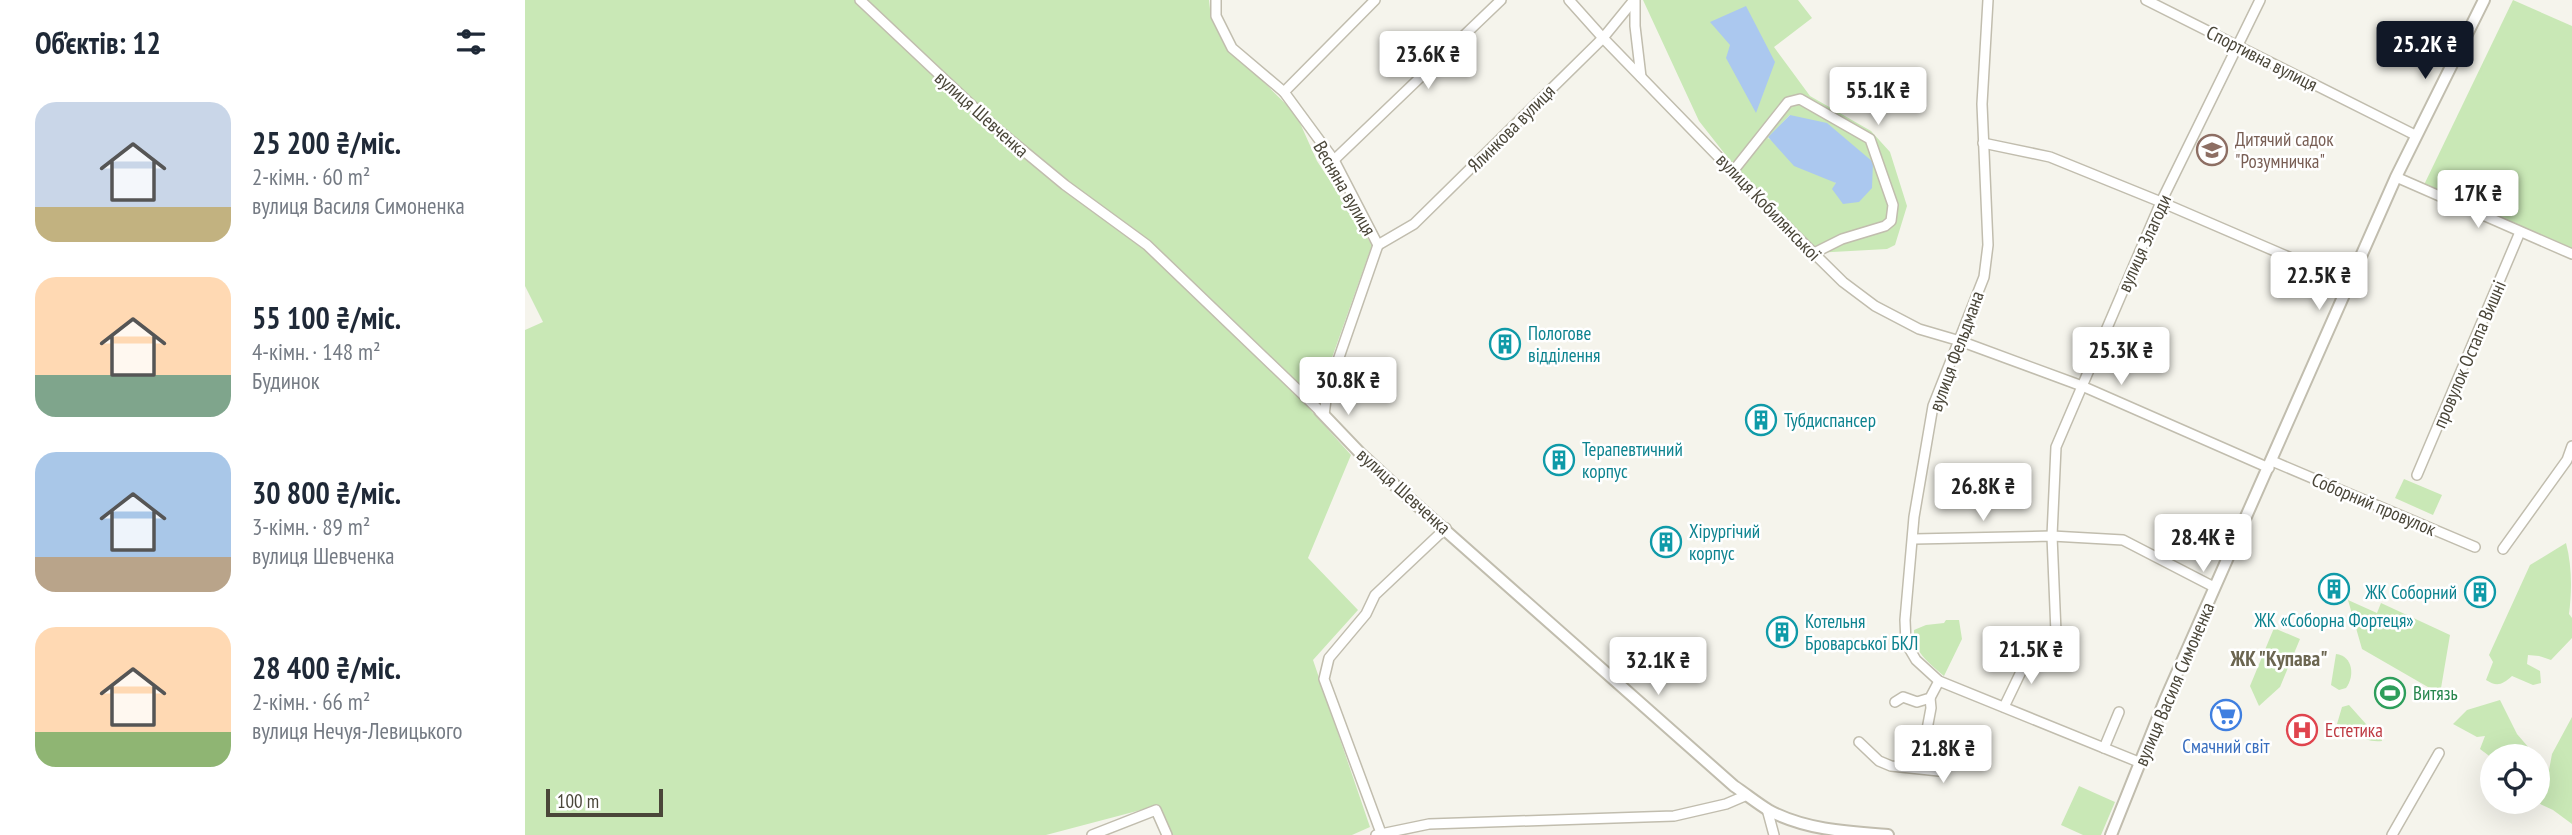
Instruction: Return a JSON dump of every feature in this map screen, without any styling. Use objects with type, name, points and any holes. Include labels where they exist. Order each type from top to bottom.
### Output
[{"type":"street","name":"вулиця Шевченка","points":[[860,0],[996,128],[1065,185],[1147,245],[1362,455],[1717,771],[1767,809],[1785,818],[1825,829],[1888,835]]},
{"type":"street","name":"Весняна вулиця","points":[[1216,0],[1216,16],[1233,48],[1284,92],[1334,160],[1378,245]]},
{"type":"street","points":[[1284,92],[1375,0]]},
{"type":"street","points":[[1334,160],[1501,0]]},
{"type":"street","name":"вулиця Кобилянської","points":[[1569,0],[1843,282],[1875,306],[1919,329],[1960,341],[2082,386]]},
{"type":"street","points":[[1635,0],[1641,77]]},
{"type":"street","name":"Ялинкова вулиця","points":[[1378,245],[1414,224],[1603,38],[1635,0]]},
{"type":"street","name":"вулиця Фельдмана","points":[[1988,0],[1982,104],[1988,245],[1984,277],[1933,406],[1915,517],[1905,620],[1906,643],[1916,660],[1939,681],[2141,763]]},
{"type":"street","name":"Спортивна вулиця","points":[[2146,0],[2415,135]]},
{"type":"street","name":"вулиця Злагоди","points":[[2057,657],[2052,536],[2056,447],[2161,202],[2260,0]]},
{"type":"street","name":"вулиця Василя Симоненка","points":[[2111,835],[2214,587],[2396,177],[2484,0]]},
{"type":"street","points":[[1734,170],[1793,99],[1800,99],[1870,139],[1893,205],[1891,221],[1885,226],[1842,239],[1814,253]]},
{"type":"street","points":[[1983,143],[2050,157],[2349,283]]},
{"type":"street","points":[[2396,177],[2572,254]]},
{"type":"street","name":"провулок Остапа Вишні","points":[[2417,475],[2521,232]]},
{"type":"street","points":[[1322,413],[1378,245]]},
{"type":"street","name":"Соборний провулок","points":[[2082,386],[2475,547]]},
{"type":"street","points":[[2503,549],[2567,460],[2572,446]]},
{"type":"street","points":[[1446,528],[1375,595],[1366,614],[1329,658],[1324,679],[1385,833],[1429,824],[1675,816],[1726,804],[1747,795]]},
{"type":"street","points":[[1914,539],[2052,536],[2123,540],[2214,587]]},
{"type":"street","points":[[2004,707],[2030,653]]},
{"type":"street","points":[[1859,742],[1879,761],[1891,766],[1939,771],[1945,742],[1925,740],[1931,708],[1930,698],[1939,681]]},
{"type":"street","points":[[1895,702],[1903,697],[1917,702],[1930,698]]},
{"type":"street","points":[[2104,748],[2119,712]]},
{"type":"street","points":[[2392,835],[2439,753]]},
{"type":"street","points":[[1767,809],[1774,835]]},
{"type":"street","points":[[1093,835],[1156,810],[1167,835]]},
{"type":"green space","points":[[525,0],[1209,0],[1211,18],[1229,48],[1296,114],[1317,161],[1372,245],[1317,400],[1308,407],[1351,455],[1308,558],[1358,610],[1313,660],[1370,827],[1352,835],[1169,835],[1156,806],[1046,835],[525,835],[525,330],[543,322],[525,286]]},
{"type":"green space","points":[[1643,0],[1798,0],[1812,18],[1774,47],[1810,96],[1871,131],[1890,152],[1907,206],[1895,245],[1887,249],[1814,253],[1761,200],[1699,121]],"holes":[[[1790,115],[1859,202],[1836,183],[1768,138]]]},
{"type":"green space","points":[[2513,0],[2572,26],[2572,254],[2422,189]]},
{"type":"green space","points":[[2404,479],[2442,495],[2433,515],[2395,498]]},
{"type":"green space","points":[[2566,543],[2570,569],[2569,614],[2572,618],[2572,638],[2551,660],[2528,655],[2527,664],[2540,671],[2541,683],[2533,685],[2512,676],[2499,684],[2486,680],[2493,662],[2489,655],[2530,565]]},
{"type":"green space","points":[[2348,600],[2377,613],[2381,603],[2450,635],[2440,694],[2362,649]]},
{"type":"green space","points":[[1946,620],[1959,620],[1962,639],[1944,676],[1919,651],[1914,630],[1926,625],[1944,623]]},
{"type":"green space","points":[[2274,628],[2300,639],[2280,687],[2259,706],[2250,686]]},
{"type":"green space","points":[[2336,654],[2346,658],[2351,667],[2349,683],[2346,688],[2339,690],[2331,685]]},
{"type":"green space","points":[[2500,700],[2517,734],[2526,744],[2482,744],[2485,736],[2477,737],[2453,724],[2467,710]]},
{"type":"green space","points":[[2349,705],[2374,733],[2381,733],[2382,741],[2368,740],[2337,724],[2342,707]]},
{"type":"green space","points":[[2572,717],[2572,824],[2550,809],[2552,754]]},
{"type":"green space","points":[[2079,786],[2115,802],[2101,835],[2083,835],[2061,825]]},
{"type":"water","points":[[1746,6],[1775,62],[1756,113],[1726,58],[1730,45],[1710,22]]},
{"type":"water","points":[[1790,115],[1827,123],[1873,162],[1872,188],[1859,202],[1843,204],[1832,189],[1836,183],[1794,166],[1768,137]]},
{"type":"place","name":"Дитячий садок \"Розумничка\"","points":[[2212,150]]},
{"type":"place","name":"Пологове відділення","points":[[1505,344]]},
{"type":"place","name":"Тубдиспансер","points":[[1761,420]]},
{"type":"place","name":"Терапевтичний корпус","points":[[1559,460]]},
{"type":"place","name":"Хірургічий корпус","points":[[1666,542]]},
{"type":"place","name":"ЖК «Соборна Фортеця»","points":[[2334,589]]},
{"type":"place","name":"ЖК Соборний","points":[[2480,592]]},
{"type":"place","name":"Котельня Броварської БКЛ","points":[[1782,632]]},
{"type":"place","name":"Витязь","points":[[2390,693]]},
{"type":"place","name":"Смачний світ","points":[[2226,715]]},
{"type":"place","name":"Естетика","points":[[2302,730]]},
{"type":"district","name":"ЖК \"Купава\"","points":[[2279,659]]}]
